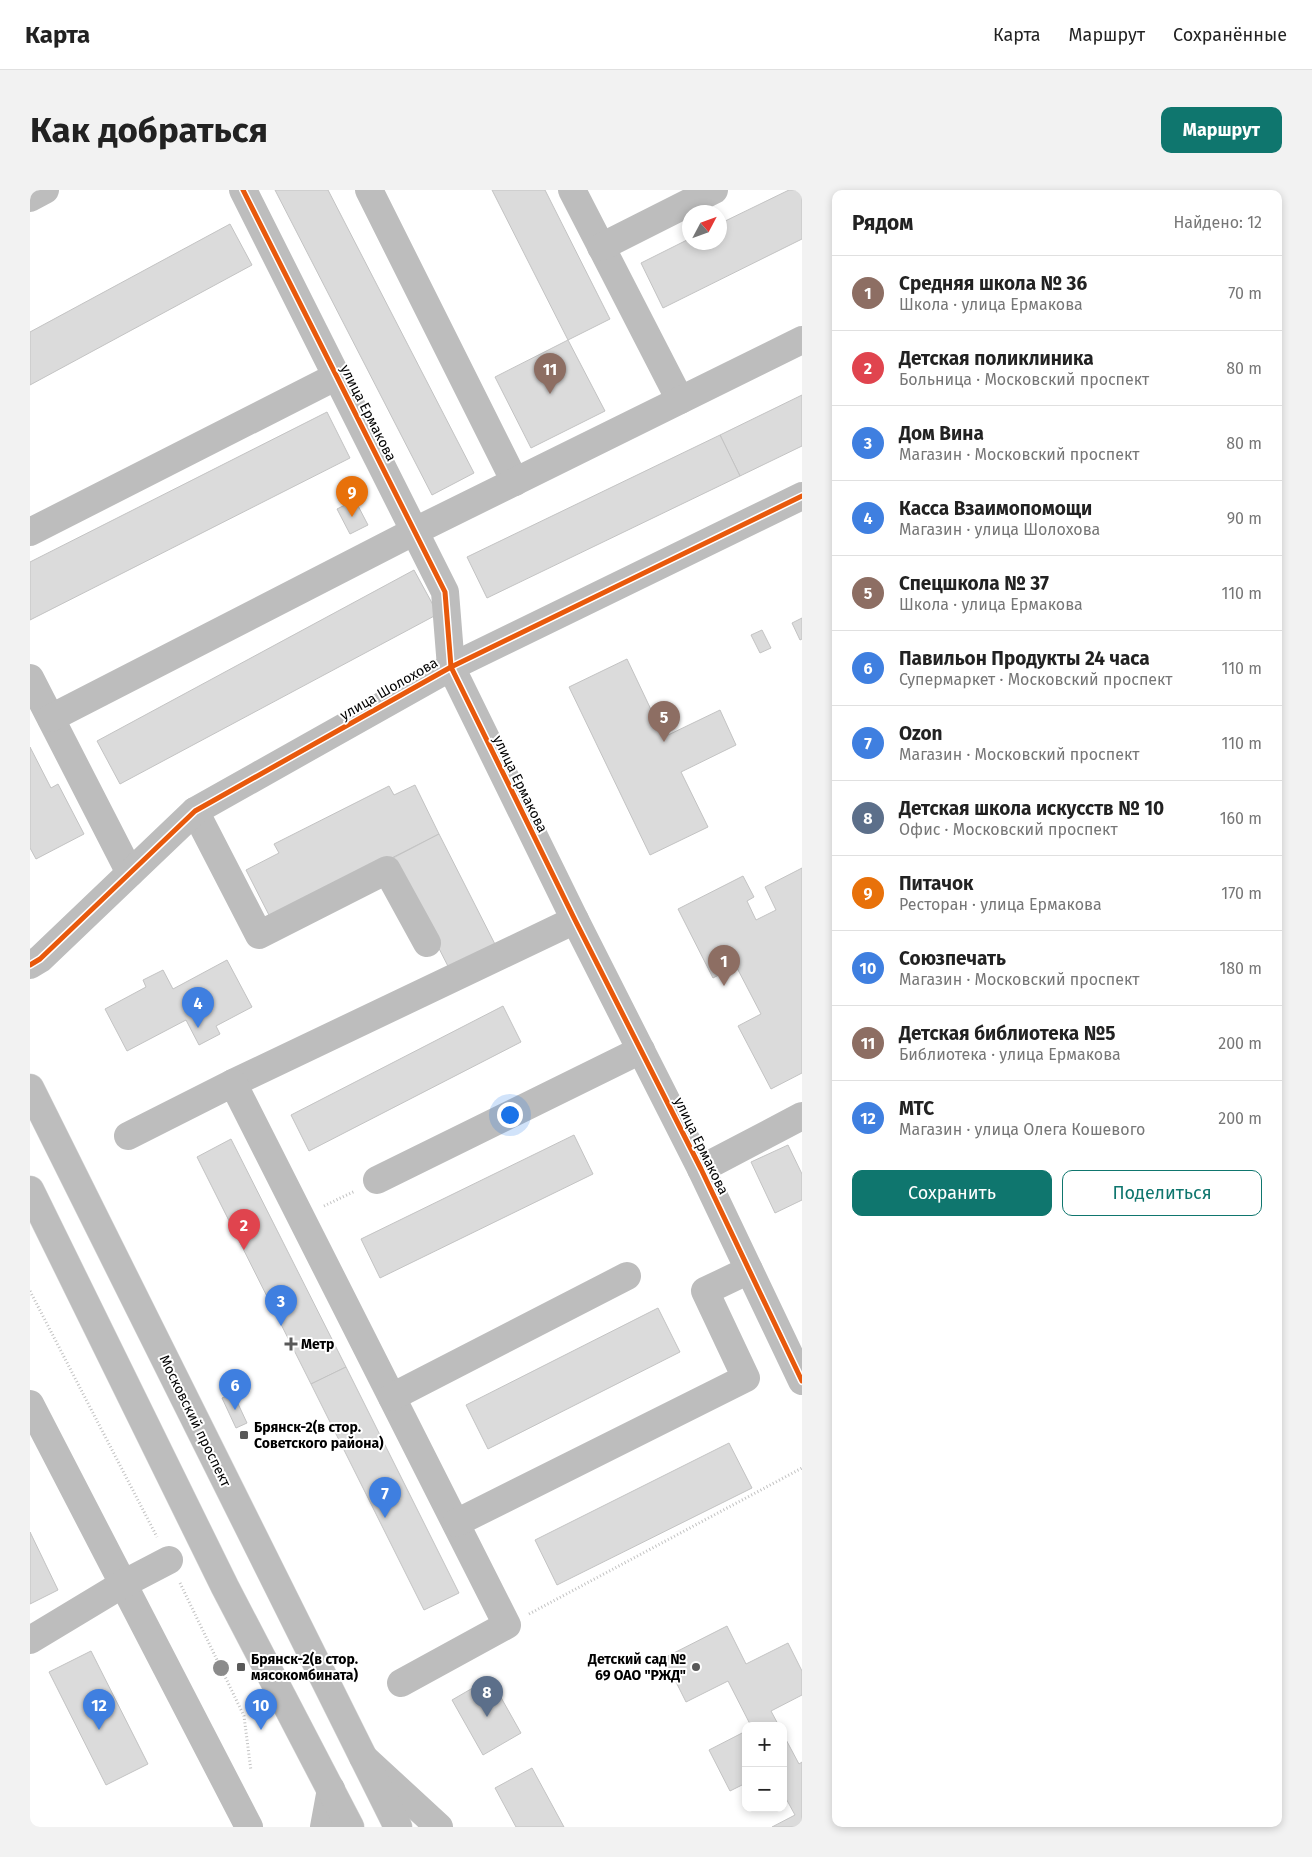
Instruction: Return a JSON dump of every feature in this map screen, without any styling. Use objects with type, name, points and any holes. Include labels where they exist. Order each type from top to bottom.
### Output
[{"type":"street","points":[[30,198],[46,190]]},
{"type":"street","name":"улица Ермакова","points":[[243,190],[446,592],[451,667],[575,920],[701,1169],[802,1381]]},
{"type":"street","points":[[369,190],[514,482]]},
{"type":"street","points":[[572,190],[680,400]]},
{"type":"street","points":[[601,247],[714,190]]},
{"type":"street","points":[[50,718],[415,531],[802,340]]},
{"type":"street","points":[[30,532],[337,376]]},
{"type":"street","name":"улица Шолохова","points":[[33,955],[130,873],[195,811],[451,667],[802,496]]},
{"type":"street","points":[[30,678],[130,873]]},
{"type":"street","points":[[195,811],[258,935],[387,870],[427,943]]},
{"type":"street","points":[[128,1136],[233,1083],[575,920]]},
{"type":"street","points":[[377,1180],[641,1050]]},
{"type":"street","points":[[233,1083],[507,1625],[401,1682]]},
{"type":"street","name":"Московский проспект","points":[[30,1088],[172,1373],[266,1568],[398,1827]]},
{"type":"street","points":[[701,1169],[802,1116]]},
{"type":"street","points":[[30,1190],[224,1587],[350,1827]]},
{"type":"street","points":[[456,1522],[746,1378],[705,1291],[749,1270]]},
{"type":"street","points":[[392,1397],[627,1276]]},
{"type":"street","points":[[30,1404],[249,1827]]},
{"type":"street","points":[[30,1640],[123,1584],[169,1560]]},
{"type":"street","name":"Московский проспект","points":[[361,1754],[439,1827]]},
{"type":"street","points":[[324,1827],[331,1789]]},
{"type":"path","points":[[301,1217],[377,1180]]},
{"type":"path","points":[[507,1625],[802,1468]]},
{"type":"building","points":[[275,190],[328,190],[474,473],[432,495]]},
{"type":"building","points":[[492,190],[545,190],[610,319],[568,340]]},
{"type":"building","points":[[789,190],[802,190],[802,239],[663,308],[641,263],[682,242],[682,250],[727,250],[727,220]]},
{"type":"building","points":[[230,224],[252,265],[30,385],[30,332]]},
{"type":"building","points":[[568,340],[605,411],[531,448],[495,377]]},
{"type":"building","points":[[802,395],[802,446],[740,476],[720,435]]},
{"type":"building","points":[[327,412],[350,458],[30,620],[30,562]]},
{"type":"building","points":[[720,435],[740,476],[487,598],[467,557]]},
{"type":"building","points":[[355,500],[368,525],[350,534],[337,509]]},
{"type":"building","points":[[414,570],[438,614],[120,784],[97,741]]},
{"type":"building","points":[[802,618],[802,639],[800,640],[792,623]]},
{"type":"building","points":[[762,630],[771,648],[760,653],[751,635]]},
{"type":"building","points":[[627,659],[664,737],[720,710],[736,745],[681,772],[708,827],[650,855],[569,687]]},
{"type":"building","points":[[30,747],[51,788],[58,784],[84,834],[36,859],[30,848]]},
{"type":"building","points":[[415,785],[439,834],[271,919],[246,870],[279,853],[274,844],[389,786],[394,795]]},
{"type":"building","points":[[439,834],[501,956],[455,980],[393,858]]},
{"type":"building","points":[[802,868],[802,1073],[771,1089],[738,1026],[761,1014],[736,966],[713,978],[678,909],[743,876],[754,897],[747,901],[756,920],[776,910],[765,887]]},
{"type":"building","points":[[227,960],[252,1007],[216,1026],[220,1034],[199,1045],[186,1020],[127,1051],[105,1009],[146,987],[143,980],[163,970],[173,989]]},
{"type":"building","points":[[503,1006],[521,1042],[309,1151],[291,1115]]},
{"type":"building","points":[[574,1135],[593,1174],[380,1278],[361,1239]]},
{"type":"building","points":[[231,1139],[346,1367],[311,1384],[197,1157]]},
{"type":"building","points":[[788,1145],[802,1174],[802,1200],[775,1213],[751,1162]]},
{"type":"building","points":[[658,1308],[680,1352],[488,1449],[466,1405]]},
{"type":"building","points":[[346,1367],[459,1593],[424,1610],[311,1384]]},
{"type":"building","points":[[233,1393],[247,1423],[236,1428],[222,1398]]},
{"type":"building","points":[[729,1443],[752,1488],[557,1585],[535,1540]]},
{"type":"building","points":[[30,1532],[58,1590],[30,1604]]},
{"type":"building","points":[[727,1626],[746,1664],[788,1643],[802,1671],[802,1695],[771,1711],[777,1722],[749,1722],[728,1681],[686,1702],[664,1658]]},
{"type":"building","points":[[91,1651],[148,1764],[106,1785],[49,1672]]},
{"type":"building","points":[[490,1678],[521,1733],[483,1755],[452,1700]]},
{"type":"building","points":[[742,1733],[742,1785],[730,1791],[709,1750]]},
{"type":"building","points":[[787,1742],[799,1764],[802,1762],[802,1827],[772,1827],[795,1815],[787,1800]]},
{"type":"building","points":[[532,1768],[564,1827],[516,1827],[495,1788]]},
{"type":"cycle path","points":[[243,190],[445,592],[451,667],[575,920],[701,1169],[802,1381]]},
{"type":"cycle path","points":[[30,965],[40,959],[195,811],[451,667],[802,496]]},
{"type":"place","name":"Детская библиотека №5","points":[[550,394]]},
{"type":"place","name":"Питачок","points":[[352,517]]},
{"type":"place","name":"Спецшкола № 37","points":[[664,742]]},
{"type":"place","name":"Средняя школа № 36","points":[[724,986]]},
{"type":"place","name":"Касса Взаимопомощи","points":[[198,1028]]},
{"type":"place","name":"Детская поликлиника","points":[[244,1250]]},
{"type":"place","name":"Дом Вина","points":[[281,1326]]},
{"type":"place","name":"Метр","points":[[291,1344]]},
{"type":"place","name":"Павильон Продукты 24 часа","points":[[235,1410]]},
{"type":"place","name":"Брянск-2(в стор. Советского района)","points":[[244,1435]]},
{"type":"place","name":"Ozon","points":[[385,1518]]},
{"type":"place","name":"Брянск-2(в стор. мясокомбината)","points":[[241,1667]]},
{"type":"place","name":"Детский сад № 69 ОАО \"РЖД\"","points":[[696,1667]]},
{"type":"place","name":"Детская школа искусств № 10","points":[[487,1717]]},
{"type":"place","name":"МТС","points":[[99,1730]]},
{"type":"place","name":"Союзпечать","points":[[261,1730]]}]
